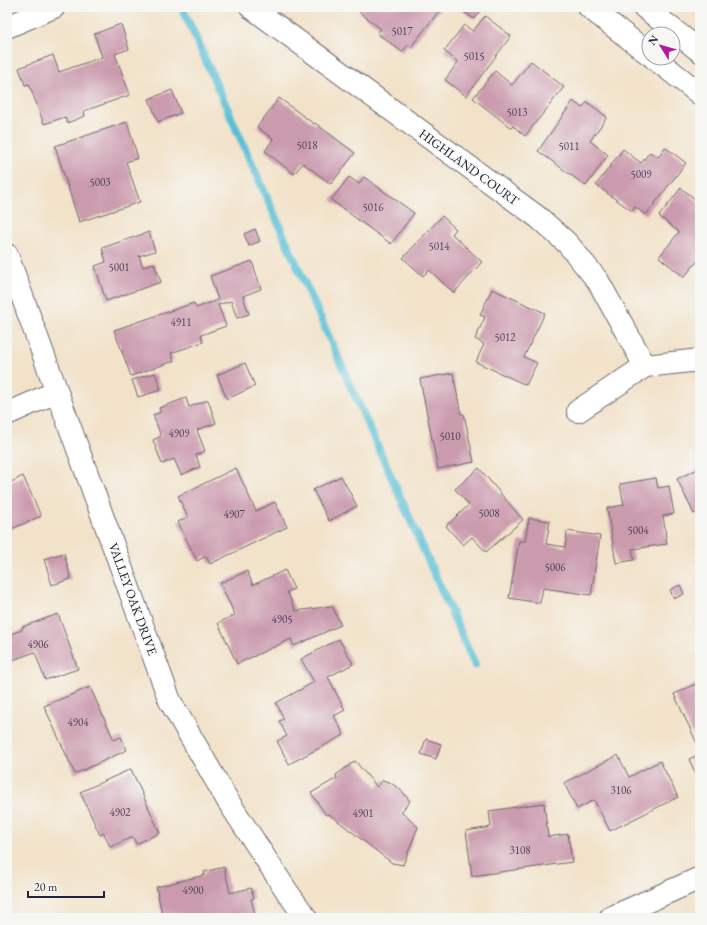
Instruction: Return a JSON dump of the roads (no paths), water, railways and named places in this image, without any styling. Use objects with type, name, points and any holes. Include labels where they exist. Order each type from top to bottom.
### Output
[{"type":"main road","points":[[7,27],[54,7]]},
{"type":"main road","name":"HIGHLAND COURT","points":[[251,7],[539,218],[568,244],[598,281],[644,366]]},
{"type":"main road","points":[[589,7],[641,48]]},
{"type":"main road","points":[[644,7],[700,51]]},
{"type":"main road","points":[[664,66],[700,94]]},
{"type":"main road","name":"VALLEY OAK DRIVE","points":[[7,255],[170,701],[228,801],[306,918]]},
{"type":"main road","points":[[578,411],[644,366],[700,360]]},
{"type":"main road","points":[[7,414],[56,392]]},
{"type":"main road","points":[[610,918],[700,878]]},
{"type":"waterway","points":[[182,7],[475,665]]}]
